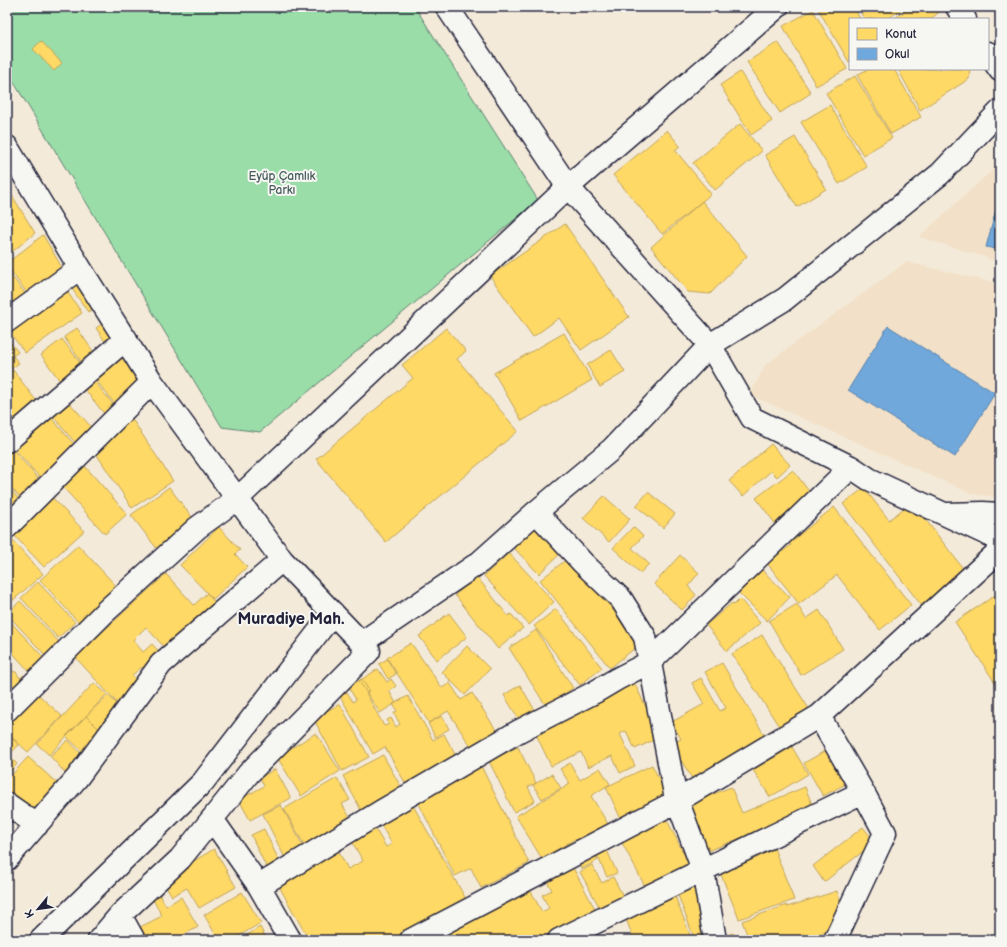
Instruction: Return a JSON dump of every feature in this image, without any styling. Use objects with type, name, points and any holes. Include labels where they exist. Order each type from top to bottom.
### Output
[{"type":"street","points":[[446,7],[568,187],[710,345],[752,418],[851,467],[869,479],[1000,540]]},
{"type":"street","points":[[7,710],[123,596],[197,528],[237,499],[568,187],[776,7]]},
{"type":"street","points":[[956,7],[964,18]]},
{"type":"street","points":[[989,54],[1000,70]]},
{"type":"street","points":[[361,643],[480,562],[536,512],[612,449],[710,345],[785,299],[940,174],[1000,111]]},
{"type":"street","points":[[7,147],[13,175],[80,268],[152,382],[282,560],[368,651],[249,773],[180,859],[120,915],[99,940]]},
{"type":"street","points":[[7,321],[80,268]]},
{"type":"street","points":[[7,441],[126,339]]},
{"type":"street","points":[[7,527],[152,382]]},
{"type":"street","points":[[259,886],[382,810],[512,735],[650,662],[851,467]]},
{"type":"street","points":[[536,512],[583,564],[621,599],[645,636],[676,801],[703,870],[715,940]]},
{"type":"street","points":[[944,514],[1000,514]]},
{"type":"street","points":[[411,940],[676,801],[819,716],[1000,550]]},
{"type":"street","points":[[7,858],[77,778],[161,664],[282,560]]},
{"type":"street","points":[[41,940],[202,782],[333,614]]},
{"type":"street","points":[[819,716],[863,792],[885,834],[835,940]]},
{"type":"street","points":[[559,940],[863,792]]},
{"type":"street","points":[[7,804],[37,824]]},
{"type":"street","points":[[212,818],[259,886],[290,940]]},
{"type":"street","points":[[120,915],[134,940]]},
{"type":"shaded area","points":[[1000,163],[1000,262],[919,237]]},
{"type":"shaded area","points":[[906,262],[1000,284],[1000,497],[972,494],[750,395],[765,365]]},
{"type":"green space","name":"Eyüp Çamlık Parkı","points":[[7,7],[415,7],[538,200],[260,432],[222,427],[7,71]]},
{"type":"building: Konut","points":[[817,7],[854,7],[860,18],[849,18],[849,62]]},
{"type":"building: Konut","points":[[856,7],[865,7],[859,11]]},
{"type":"building: Konut","points":[[870,7],[904,7],[889,18],[864,18],[861,14]]},
{"type":"building: Konut","points":[[909,7],[936,7],[939,12],[932,18],[895,18]]},
{"type":"building: Konut","points":[[813,10],[847,69],[816,86],[783,26]]},
{"type":"building: Konut","points":[[41,41],[62,63],[54,71],[33,49]]},
{"type":"building: Konut","points":[[778,42],[811,93],[780,113],[747,62]]},
{"type":"building: Konut","points":[[866,70],[895,70],[921,117],[891,134],[857,75]]},
{"type":"building: Konut","points":[[899,70],[970,70],[969,79],[920,110]]},
{"type":"building: Konut","points":[[740,72],[772,121],[751,135],[720,85]]},
{"type":"building: Konut","points":[[855,76],[892,138],[863,155],[826,93]]},
{"type":"building: Konut","points":[[830,105],[867,167],[839,184],[801,122]]},
{"type":"building: Konut","points":[[740,124],[762,151],[715,190],[693,163]]},
{"type":"building: Konut","points":[[667,130],[680,146],[675,150],[711,194],[662,234],[613,175]]},
{"type":"building: Konut","points":[[795,137],[826,189],[797,207],[765,155]]},
{"type":"building: Konut","points":[[7,187],[35,233],[7,256]]},
{"type":"building: Konut","points":[[702,201],[747,256],[710,294],[688,292],[651,247]]},
{"type":"building: Konut","points":[[565,224],[629,317],[581,350],[559,318],[533,337],[490,276]]},
{"type":"building: Konut","points":[[43,235],[64,271],[30,297],[7,266],[7,263]]},
{"type":"building: Konut","points":[[7,270],[27,296],[7,312]]},
{"type":"building: Konut","points":[[79,280],[97,306],[88,312],[70,286]]},
{"type":"building: Konut","points":[[66,290],[82,313],[25,353],[8,330]]},
{"type":"building: Konut","points":[[105,322],[115,337],[106,343],[96,328]]},
{"type":"building: Konut","points":[[77,328],[97,357],[84,366],[64,337]]},
{"type":"building: Konut","points":[[446,328],[466,351],[457,359],[518,431],[386,542],[316,459],[413,378],[402,365]]},
{"type":"building: Konut","points":[[564,333],[592,380],[522,421],[494,373]]},
{"type":"building: Konut","points":[[7,338],[18,352],[13,356],[19,363],[7,372]]},
{"type":"building: Konut","points":[[62,339],[85,369],[63,385],[41,355]]},
{"type":"building: Konut","points":[[611,350],[625,372],[600,387],[587,365]]},
{"type":"building: Konut","points":[[124,351],[145,383],[117,407],[93,376]]},
{"type":"building: Konut","points":[[13,370],[41,407],[12,429],[7,423],[7,375]]},
{"type":"building: Konut","points":[[92,378],[116,408],[106,416],[82,386]]},
{"type":"building: Konut","points":[[67,400],[94,430],[77,445],[51,414]]},
{"type":"building: Konut","points":[[49,415],[77,448],[41,479],[13,447]]},
{"type":"building: Konut","points":[[132,419],[173,481],[132,508],[91,446]]},
{"type":"building: Konut","points":[[771,444],[790,465],[777,477],[771,471],[743,496],[729,481]]},
{"type":"building: Konut","points":[[9,445],[41,482],[21,499],[7,483],[7,447]]},
{"type":"building: Konut","points":[[84,465],[127,514],[105,534],[62,486]]},
{"type":"building: Konut","points":[[793,470],[814,498],[777,526],[756,498]]},
{"type":"building: Konut","points":[[7,486],[21,502],[7,514]]},
{"type":"building: Konut","points":[[169,487],[198,525],[161,554],[131,515]]},
{"type":"building: Konut","points":[[864,488],[889,520],[912,502],[965,571],[922,606],[843,504]]},
{"type":"building: Konut","points":[[648,492],[675,514],[663,528],[636,506]]},
{"type":"building: Konut","points":[[48,493],[84,531],[44,567],[9,530]]},
{"type":"building: Konut","points":[[604,496],[630,519],[609,542],[583,518]]},
{"type":"building: Konut","points":[[834,507],[911,605],[880,630],[837,575],[799,604],[767,563],[791,545],[789,543]]},
{"type":"building: Konut","points":[[537,520],[565,549],[539,574],[511,545]]},
{"type":"building: Konut","points":[[219,527],[240,550],[235,554],[247,567],[213,599],[180,565]]},
{"type":"building: Konut","points":[[633,527],[643,536],[632,548],[649,564],[640,573],[613,548]]},
{"type":"building: Konut","points":[[8,535],[43,574],[11,602],[7,597]]},
{"type":"building: Konut","points":[[78,545],[118,588],[80,624],[40,580]]},
{"type":"building: Konut","points":[[509,553],[554,602],[529,625],[484,576]]},
{"type":"building: Konut","points":[[680,555],[699,573],[688,586],[696,595],[682,610],[654,584]]},
{"type":"building: Konut","points":[[571,556],[640,644],[610,668],[540,580]]},
{"type":"building: Konut","points":[[762,570],[790,597],[767,621],[739,593]]},
{"type":"building: Konut","points":[[166,574],[194,605],[207,593],[216,604],[166,649],[146,627],[133,640],[143,652],[152,644],[163,656],[147,672],[142,667],[132,675],[143,687],[121,707],[75,657]]},
{"type":"building: Konut","points":[[477,577],[508,616],[511,614],[523,628],[498,649],[455,595]]},
{"type":"building: Konut","points":[[38,582],[75,622],[58,638],[21,598]]},
{"type":"building: Konut","points":[[1000,592],[1000,690],[955,622]]},
{"type":"building: Konut","points":[[740,599],[760,623],[727,651],[706,625],[732,603],[734,605]]},
{"type":"building: Konut","points":[[20,601],[61,644],[47,657],[7,614]]},
{"type":"building: Konut","points":[[797,604],[806,619],[819,610],[843,649],[801,675],[769,621]]},
{"type":"building: Konut","points":[[556,609],[602,668],[580,685],[534,626]]},
{"type":"building: Konut","points":[[449,613],[467,637],[437,660],[419,636]]},
{"type":"building: Konut","points":[[7,618],[46,660],[31,673],[7,647]]},
{"type":"building: Konut","points":[[536,630],[573,688],[546,706],[509,648]]},
{"type":"building: Konut","points":[[762,635],[811,712],[782,731],[732,654]]},
{"type":"building: Konut","points":[[411,643],[442,688],[450,683],[461,700],[472,693],[499,734],[473,750],[448,711],[429,723],[387,658]]},
{"type":"building: Konut","points":[[467,646],[490,669],[465,695],[442,672]]},
{"type":"building: Konut","points":[[387,659],[396,674],[388,679],[379,664]]},
{"type":"building: Konut","points":[[722,663],[766,738],[693,780],[671,744],[681,739],[672,722],[704,704],[692,683],[701,678],[720,711],[726,708],[705,672]]},
{"type":"building: Konut","points":[[378,669],[387,682],[391,679],[396,686],[389,691],[396,703],[380,713],[359,681]]},
{"type":"building: Konut","points":[[7,670],[16,672],[20,678],[24,675],[26,681],[18,689],[7,680]]},
{"type":"building: Konut","points":[[362,679],[369,691],[366,693],[384,726],[389,724],[387,720],[391,718],[396,727],[400,724],[394,713],[397,711],[393,704],[408,696],[433,740],[444,734],[458,760],[408,788],[385,747],[373,754],[340,696],[347,692],[353,702],[356,700],[348,686]]},
{"type":"building: Konut","points":[[634,682],[660,737],[635,749],[626,731],[620,734],[635,766],[620,773],[612,756],[588,767],[581,752],[551,766],[533,728]]},
{"type":"building: Konut","points":[[94,683],[107,694],[49,755],[37,744]]},
{"type":"building: Konut","points":[[520,685],[536,712],[520,721],[504,695]]},
{"type":"building: Konut","points":[[7,686],[17,696],[7,705]]},
{"type":"building: Konut","points":[[31,688],[62,716],[28,752],[7,733],[7,715]]},
{"type":"building: Konut","points":[[108,695],[125,712],[103,733],[86,716]]},
{"type":"building: Konut","points":[[340,704],[369,757],[342,771],[313,718]]},
{"type":"building: Konut","points":[[86,716],[106,736],[87,756],[66,736]]},
{"type":"building: Konut","points":[[442,716],[449,729],[435,737],[428,723]]},
{"type":"building: Konut","points":[[316,733],[340,771],[301,796],[277,757]]},
{"type":"building: Konut","points":[[9,735],[19,745],[12,752],[7,748],[7,738]]},
{"type":"building: Konut","points":[[68,740],[85,758],[66,774],[50,756]]},
{"type":"building: Konut","points":[[834,746],[853,780],[823,796],[804,763]]},
{"type":"building: Konut","points":[[518,747],[536,783],[528,787],[535,801],[514,812],[489,761]]},
{"type":"building: Konut","points":[[792,747],[808,774],[770,797],[753,770]]},
{"type":"building: Konut","points":[[7,754],[17,764],[7,775]]},
{"type":"building: Konut","points":[[383,755],[402,789],[361,810],[343,776]]},
{"type":"building: Konut","points":[[28,757],[59,785],[29,818],[7,798],[7,780]]},
{"type":"building: Konut","points":[[570,763],[580,780],[600,768],[610,784],[591,796],[608,824],[577,843],[575,839],[542,859],[516,816],[570,784],[560,769]]},
{"type":"building: Konut","points":[[652,765],[668,796],[621,819],[606,787]]},
{"type":"building: Konut","points":[[481,766],[529,863],[481,888],[471,868],[455,876],[416,798]]},
{"type":"building: Konut","points":[[275,769],[291,798],[250,820],[239,800],[264,786],[260,778]]},
{"type":"building: Konut","points":[[552,774],[561,788],[542,799],[533,785]]},
{"type":"building: Konut","points":[[337,778],[350,800],[342,804],[352,821],[306,848],[284,809]]},
{"type":"building: Konut","points":[[731,787],[742,813],[805,787],[814,809],[705,852],[686,805]]},
{"type":"building: Konut","points":[[411,802],[466,899],[393,940],[309,940],[276,881],[336,847],[348,869],[363,861],[350,838],[373,825],[386,847],[392,844],[378,820]]},
{"type":"building: Konut","points":[[281,805],[304,848],[285,858],[263,814]]},
{"type":"building: Konut","points":[[664,814],[692,870],[648,892],[619,837]]},
{"type":"building: Konut","points":[[863,827],[875,842],[824,882],[813,866]]},
{"type":"building: Konut","points":[[264,829],[281,865],[268,871],[251,835]]},
{"type":"building: Konut","points":[[606,848],[617,873],[607,877],[596,853]]},
{"type":"building: Konut","points":[[774,848],[794,900],[739,919],[718,867],[746,860]]},
{"type":"building: Konut","points":[[214,849],[236,887],[199,908],[187,888],[172,896],[162,880]]},
{"type":"building: Konut","points":[[593,851],[598,860],[582,869],[577,860]]},
{"type":"building: Konut","points":[[571,864],[595,909],[536,940],[423,940],[527,884],[542,912],[549,908],[542,895],[552,890],[545,878]]},
{"type":"building: Konut","points":[[592,865],[602,883],[613,877],[624,898],[601,910],[580,872]]},
{"type":"building: Konut","points":[[694,881],[712,931],[694,938],[675,887]]},
{"type":"building: Konut","points":[[673,891],[692,940],[634,940],[623,911]]},
{"type":"building: Konut","points":[[837,891],[844,912],[834,915],[838,928],[800,940],[749,940],[742,921],[787,905],[787,907]]},
{"type":"building: Konut","points":[[242,892],[261,923],[232,940],[219,940],[204,915]]},
{"type":"building: Konut","points":[[159,893],[166,906],[181,897],[198,927],[174,940],[145,940],[138,928],[162,916],[152,898]]},
{"type":"building: Konut","points":[[260,927],[267,940],[239,940]]},
{"type":"building: Konut","points":[[733,933],[735,940],[726,940],[725,936]]},
{"type":"building: Konut","points":[[596,935],[599,940],[585,940]]},
{"type":"building: Okul","points":[[1000,195],[1000,250],[986,247]]},
{"type":"building: Okul","points":[[888,326],[995,393],[955,457],[848,390]]},
{"type":"district","name":"Muradiye Mah.","points":[[291,618]]}]
